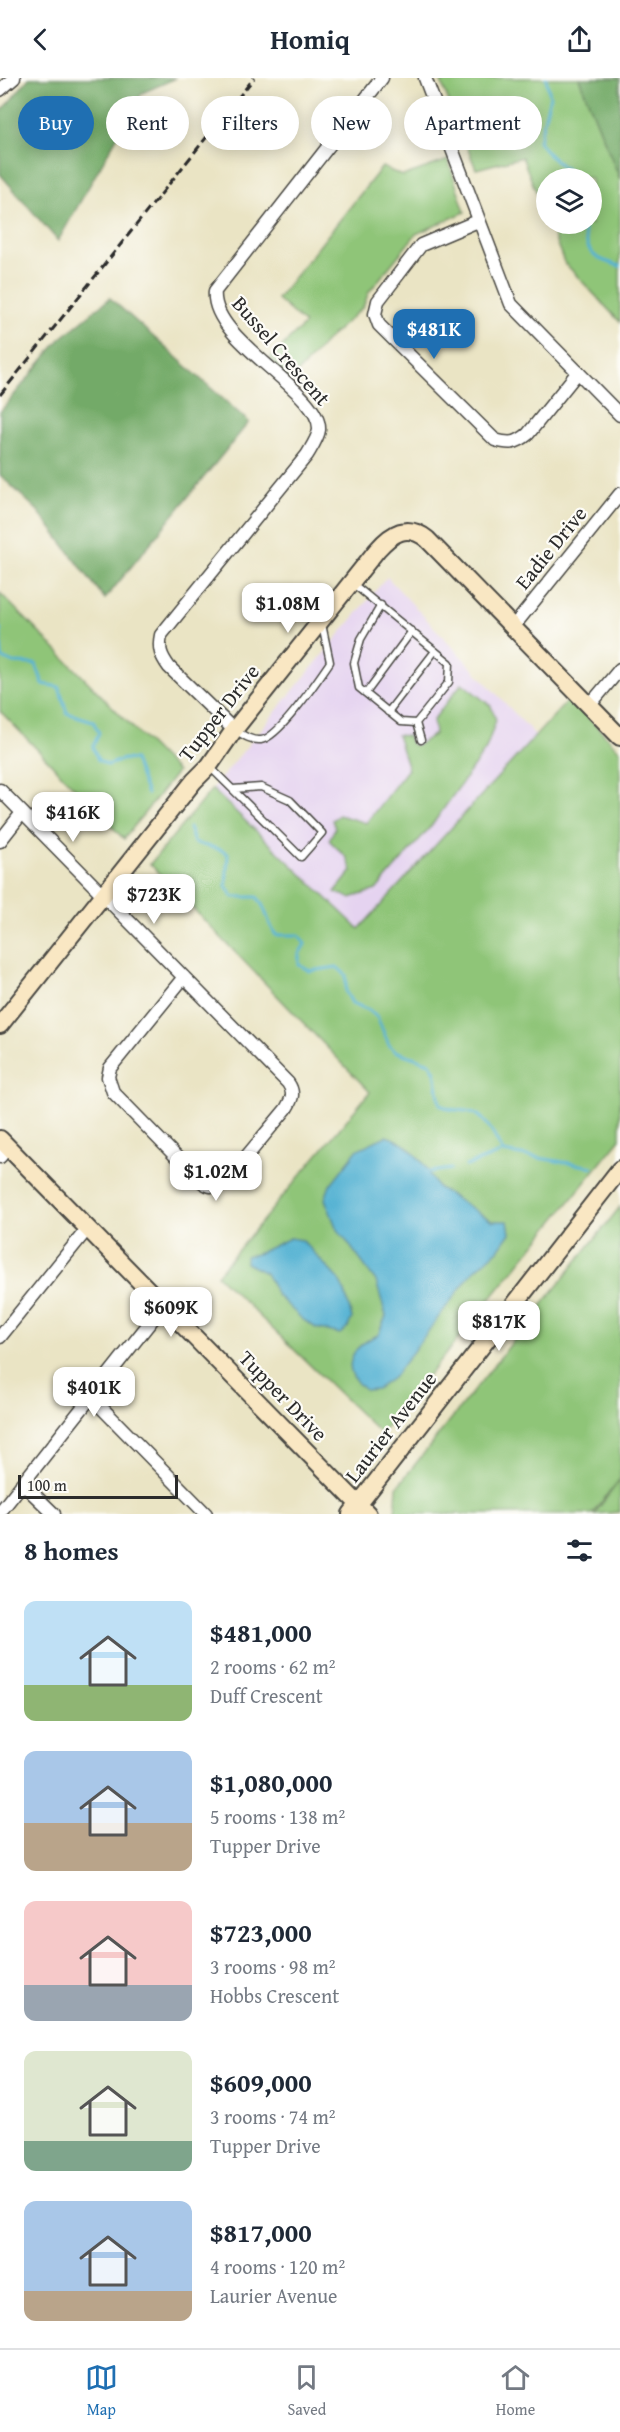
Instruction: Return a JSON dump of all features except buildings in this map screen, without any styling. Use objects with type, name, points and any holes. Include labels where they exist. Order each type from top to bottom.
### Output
[{"type":"street","points":[[0,90],[14,78]]},
{"type":"street","name":"Bussel Crescent","points":[[234,730],[170,667],[161,655],[159,644],[161,635],[307,455],[319,430],[315,415],[309,408],[216,312],[215,291],[382,78]]},
{"type":"street","points":[[425,78],[511,304],[620,415]]},
{"type":"street","points":[[478,221],[421,245],[378,301],[375,314],[380,325],[495,440],[507,443],[518,442],[528,434],[578,372]]},
{"type":"street","name":"Eadie Drive","points":[[513,627],[620,494]]},
{"type":"street","name":"Tupper Drive","points":[[0,1025],[194,781],[209,766],[234,730],[351,583],[386,540],[394,534],[412,531],[426,539],[620,736]]},
{"type":"street","points":[[589,706],[620,669]]},
{"type":"street","points":[[0,790],[103,894],[184,977],[293,1089],[292,1099],[279,1117],[226,1181],[213,1187],[200,1181],[113,1092],[108,1077],[110,1068],[184,977]]},
{"type":"street","points":[[0,840],[22,813]]},
{"type":"street","name":"Tupper Drive","points":[[3,1148],[88,1228],[359,1511]]},
{"type":"street","name":"Laurier Avenue","points":[[359,1511],[620,1169]]},
{"type":"street","points":[[0,1337],[88,1228]]},
{"type":"street","points":[[0,1512],[164,1306]]},
{"type":"street","points":[[92,1397],[206,1514]]},
{"type":"street","points":[[22,1484],[54,1514]]},
{"type":"lane","points":[[351,583],[450,663],[449,682],[416,723]]},
{"type":"lane","points":[[381,605],[361,639],[354,663],[359,688],[401,722],[416,723]]},
{"type":"lane","points":[[234,730],[247,738],[262,740],[273,734],[310,692],[330,662],[321,621]]},
{"type":"lane","points":[[366,693],[412,631]]},
{"type":"lane","points":[[388,712],[435,651]]},
{"type":"lane","points":[[416,723],[421,740]]},
{"type":"lane","points":[[209,766],[301,857],[322,833],[290,800],[261,787],[233,789]]},
{"type":"shaded area","points":[[387,577],[536,736],[359,929],[212,789]]},
{"type":"green space","points":[[29,78],[176,78],[142,93],[140,96],[106,96],[106,150],[110,150],[58,241],[0,174],[0,113]]},
{"type":"green space","points":[[452,78],[579,78],[620,179],[620,322],[564,262],[553,234],[602,234],[602,168],[536,168],[536,191],[522,157],[476,169],[468,150],[542,150],[542,96],[447,96],[441,82]]},
{"type":"green space","points":[[579,78],[620,78],[620,179]]},
{"type":"green space","points":[[448,160],[465,212],[416,234],[369,292],[363,307],[329,338],[290,381],[270,358],[305,324],[277,299],[382,167],[403,176]]},
{"type":"green space","points":[[110,298],[249,422],[105,599],[38,511],[0,475],[0,412],[60,339]]},
{"type":"green space","points":[[0,593],[177,772],[124,839],[0,711]]},
{"type":"green space","points":[[462,683],[491,706],[496,720],[486,749],[432,825],[376,890],[350,898],[335,892],[352,871],[347,858],[329,840],[335,828],[332,820],[339,815],[366,823],[408,769],[397,735],[408,736],[411,744],[416,746],[435,734],[433,720]]},
{"type":"green space","points":[[570,698],[620,751],[620,1139],[381,1434],[217,1275],[370,1092],[150,864],[212,789],[359,929]]},
{"type":"green space","points":[[620,1207],[620,1479],[592,1514],[395,1514],[397,1487]]},
{"type":"green space","points":[[620,1480],[620,1512],[594,1514]]},
{"type":"water","points":[[386,1136],[400,1142],[421,1160],[437,1187],[492,1221],[508,1221],[510,1233],[498,1250],[471,1274],[393,1378],[377,1389],[365,1390],[352,1374],[351,1359],[360,1346],[378,1335],[386,1316],[376,1281],[336,1227],[325,1199],[330,1185],[358,1149]]},
{"type":"water","points":[[290,1238],[302,1240],[338,1279],[345,1292],[352,1318],[348,1327],[340,1334],[316,1328],[302,1319],[277,1295],[266,1273],[246,1263],[246,1256],[257,1254]]},
{"type":"waterway","points":[[546,78],[550,96],[539,141],[549,155],[564,168]]},
{"type":"waterway","points":[[585,234],[589,249],[596,257],[620,266]]},
{"type":"waterway","points":[[0,628],[2,658],[13,663],[36,664],[43,684],[59,687],[67,713],[93,721],[99,733],[93,747],[98,760],[108,765],[124,759],[134,760],[147,794]]},
{"type":"waterway","points":[[189,828],[194,842],[228,854],[226,886],[233,897],[257,897],[276,935],[299,935],[305,944],[299,954],[299,965],[310,971],[337,967],[346,975],[346,992],[352,1003],[369,1010],[377,1017],[389,1045],[395,1051],[430,1063],[435,1072],[440,1104],[451,1109],[476,1114],[490,1129],[503,1152]]},
{"type":"waterway","points":[[466,1166],[503,1152],[593,1167]]},
{"type":"waterway","points":[[430,1172],[451,1169]]},
{"type":"railway","points":[[0,395],[254,78]]}]
